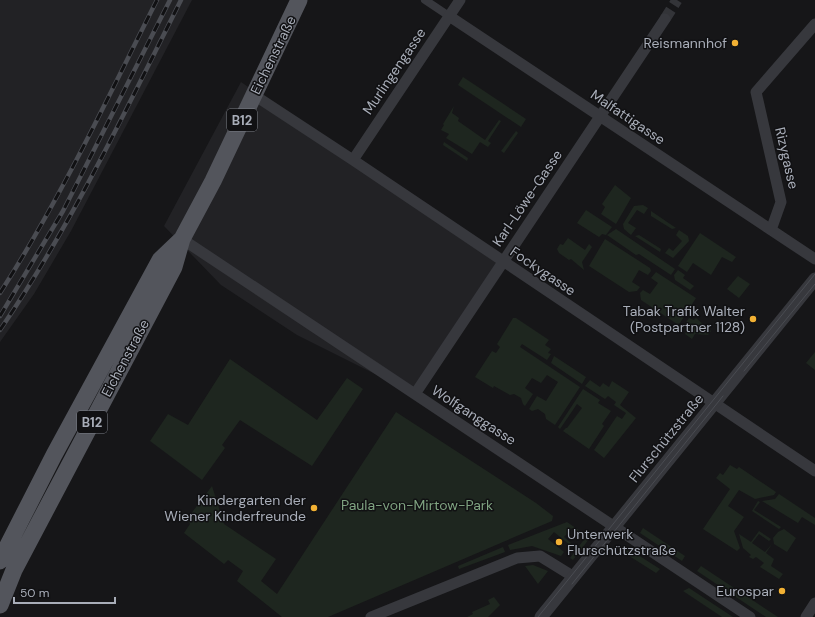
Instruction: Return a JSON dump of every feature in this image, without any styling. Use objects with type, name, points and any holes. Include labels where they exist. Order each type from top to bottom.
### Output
[{"type":"main road","name":"Eichenstraße","points":[[0,605],[14,570],[174,267],[182,239],[254,95],[299,0]]},
{"type":"main road","name":"Eichenstraße","points":[[0,561],[54,455],[160,260],[182,239]]},
{"type":"street","name":"Malfattigasse","points":[[425,0],[815,260]]},
{"type":"street","name":"Murlingengasse","points":[[353,160],[460,0]]},
{"type":"street","name":"Karl-Löwe-Gasse","points":[[415,394],[599,116],[665,20]]},
{"type":"street","name":"Rizygasse","points":[[771,230],[781,202],[756,92],[815,24]]},
{"type":"street","name":"Fockygasse","points":[[254,95],[353,160],[815,472]]},
{"type":"street","name":"Wolfganggasse","points":[[182,239],[750,617]]},
{"type":"street","name":"Flurschützstraße","points":[[541,617],[815,279]]},
{"type":"street","points":[[372,617],[517,558],[540,556],[574,577]]},
{"type":"street","points":[[806,617],[815,603]]},
{"type":"shaded area","points":[[0,0],[192,0],[71,231],[34,294],[0,342]]},
{"type":"shaded area","points":[[241,82],[502,262],[415,394],[297,335],[221,285],[164,226]]},
{"type":"green space","points":[[463,77],[526,119],[521,127],[458,85]]},
{"type":"green space","points":[[454,106],[452,113],[459,118],[458,121],[485,140],[499,120],[501,121],[488,141],[491,143],[488,147],[480,142],[472,154],[446,138],[449,134],[441,130]]},
{"type":"green space","points":[[516,131],[518,133],[504,153],[501,151]]},
{"type":"green space","points":[[444,142],[468,158],[467,161],[443,145]]},
{"type":"green space","points":[[615,185],[631,198],[616,224],[601,214],[605,207],[602,204]]},
{"type":"green space","points":[[643,205],[648,208],[644,214],[637,210],[628,223],[636,228],[631,235],[624,229],[623,224],[634,206]]},
{"type":"green space","points":[[586,210],[612,227],[606,235],[602,234],[599,237],[577,223]]},
{"type":"green space","points":[[651,211],[676,228],[672,229],[651,216]]},
{"type":"green space","points":[[616,229],[675,269],[671,275],[639,254],[636,255],[607,235]]},
{"type":"green space","points":[[679,230],[688,236],[689,241],[673,258],[665,253],[669,248],[673,251],[682,241],[676,235]]},
{"type":"green space","points":[[700,233],[736,257],[732,262],[722,257],[711,275],[693,263],[687,272],[678,266]]},
{"type":"green space","points":[[639,235],[661,249],[660,252],[635,236]]},
{"type":"green space","points":[[568,238],[585,250],[589,244],[592,247],[582,262],[584,270],[571,259],[569,260],[559,253],[557,249],[560,244],[563,245]]},
{"type":"green space","points":[[605,239],[650,268],[651,271],[648,275],[639,270],[632,282],[640,287],[637,291],[629,292],[589,266]]},
{"type":"green space","points":[[678,270],[685,275],[683,278],[694,286],[690,290],[675,280],[674,275]]},
{"type":"green space","points":[[656,272],[696,298],[680,323],[677,324],[641,300],[640,293],[643,290],[650,294],[658,283],[651,278]]},
{"type":"green space","points":[[738,276],[750,284],[739,298],[727,289]]},
{"type":"green space","points":[[513,318],[516,318],[549,340],[545,345],[551,349],[548,353],[551,354],[547,360],[522,344],[520,347],[580,387],[555,425],[546,419],[545,414],[538,409],[532,411],[529,409],[537,396],[546,401],[558,382],[547,375],[541,383],[532,378],[525,388],[533,394],[525,406],[521,398],[514,394],[510,395],[494,386],[493,388],[475,377],[492,351],[496,353],[500,347],[497,344]]},
{"type":"green space","points":[[689,318],[694,320],[696,318],[711,331],[708,335],[695,334],[692,339],[685,334],[687,330],[683,327]]},
{"type":"green space","points":[[815,352],[815,370],[806,363]]},
{"type":"green space","points":[[554,356],[586,377],[582,384],[551,363]]},
{"type":"green space","points":[[230,359],[317,420],[347,378],[363,389],[312,466],[240,420],[222,445],[225,448],[202,480],[150,441],[168,414],[188,425]]},
{"type":"green space","points":[[590,380],[600,387],[603,383],[609,387],[612,381],[629,392],[620,405],[636,418],[604,458],[594,450],[617,416],[622,419],[626,413],[614,405],[616,402],[608,396],[605,399],[585,386]]},
{"type":"green space","points":[[583,389],[600,400],[598,403],[611,411],[602,424],[604,426],[589,449],[563,431],[582,408],[577,404],[560,429],[558,427]]},
{"type":"green space","name":"Paula-von-Mirtow-Park","points":[[396,412],[536,503],[553,516],[552,521],[328,617],[282,617],[237,581],[243,571],[228,560],[224,564],[184,533],[190,524],[187,519],[212,486],[224,524],[276,559],[261,581],[277,594]]},
{"type":"green space","points":[[730,465],[737,469],[739,467],[776,492],[774,495],[755,499],[739,490],[728,506],[744,517],[734,531],[740,548],[737,551],[703,529],[730,489],[716,478],[720,473],[723,475]]},
{"type":"green space","points":[[779,494],[815,518],[815,525],[802,517],[798,523],[762,501],[775,499]]},
{"type":"green space","points":[[758,501],[760,502],[754,510],[781,527],[779,529],[752,511]]},
{"type":"green space","points":[[567,522],[580,531],[579,533],[572,528],[564,537],[571,543],[570,545],[554,532],[548,539],[564,552],[561,556],[532,546],[510,550],[508,545]]},
{"type":"green space","points":[[643,528],[685,556],[682,561],[640,533]]},
{"type":"green space","points":[[784,529],[796,538],[787,552],[774,544],[773,538],[778,532]]},
{"type":"green space","points":[[759,531],[771,539],[769,541],[759,534],[752,543],[765,552],[772,544],[766,553],[774,559],[771,566],[783,574],[779,579],[760,567],[764,563],[756,557],[753,559],[749,557],[751,555],[743,548],[739,534],[751,542]]},
{"type":"green space","points":[[586,537],[589,539],[573,560],[570,558]]},
{"type":"green space","points":[[503,547],[505,552],[459,569],[458,566]]},
{"type":"green space","points":[[627,548],[660,569],[656,573],[623,552]]},
{"type":"green space","points":[[533,565],[548,571],[538,584],[525,566]]},
{"type":"green space","points":[[701,566],[778,617],[766,617],[697,571]]},
{"type":"green space","points":[[689,588],[733,617],[722,617],[683,591]]},
{"type":"green space","points":[[494,597],[500,605],[488,617],[467,617],[473,614],[472,612],[490,604],[488,600]]},
{"type":"tunnel","points":[[665,19],[677,0]]},
{"type":"tram line","points":[[538,617],[815,274]]},
{"type":"tram line","points":[[744,371],[815,284]]},
{"type":"tram line","points":[[572,584],[723,396]]},
{"type":"railway","points":[[0,293],[63,186],[157,0]]},
{"type":"railway","points":[[0,316],[63,211],[170,0]]},
{"type":"railway","points":[[0,330],[26,291],[74,209],[118,126],[181,0]]},
{"type":"place","name":"Reismannhof","points":[[735,43]]},
{"type":"place","name":"Tabak Trafik Walter (Postpartner 1128)","points":[[753,319]]},
{"type":"place","name":"Kindergarten der Wiener Kinderfreunde","points":[[314,508]]},
{"type":"place","name":"Unterwerk Flurschützstraße","points":[[559,542]]},
{"type":"place","name":"Eurospar","points":[[782,591]]}]
